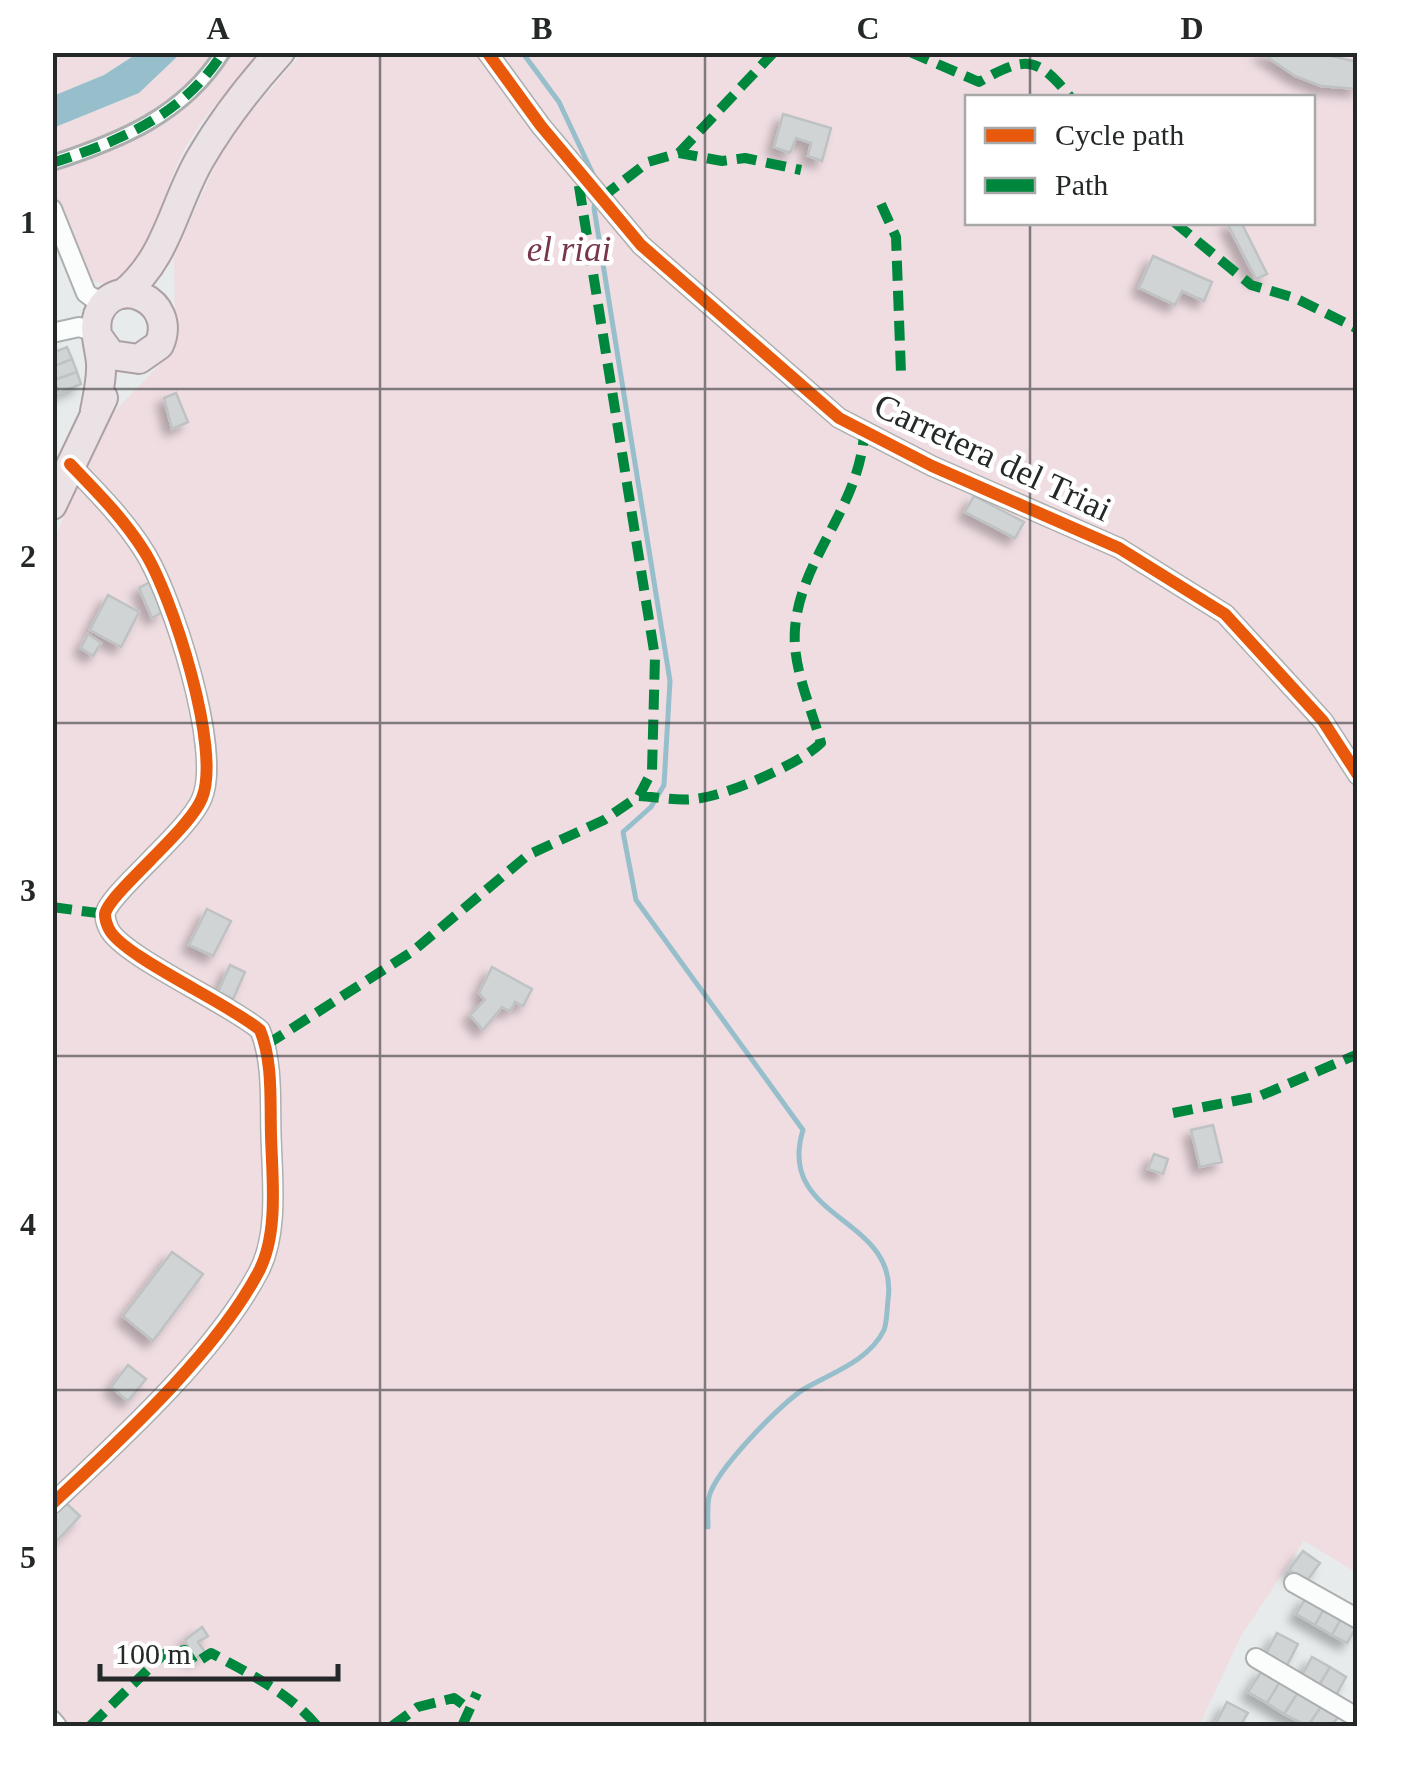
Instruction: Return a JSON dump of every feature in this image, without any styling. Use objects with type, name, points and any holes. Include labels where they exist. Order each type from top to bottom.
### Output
[{"type":"main road","points":[[52,504],[94,410],[101,372],[97,335],[100,310],[146,272],[167,237],[199,162],[244,94],[280,52]]},
{"type":"main road","points":[[94,410],[120,377],[150,354],[161,340],[159,283],[167,237]]},
{"type":"main road","points":[[118,296],[151,301],[163,320]]},
{"type":"main road","points":[[97,335],[107,352],[124,360],[150,354]]},
{"type":"street","points":[[52,163],[153,122],[190,93],[223,52]]},
{"type":"street","name":"Carretera del Triai","points":[[487,52],[541,126],[641,244],[839,418],[932,466],[1119,548],[1225,614],[1322,721],[1358,774]]},
{"type":"street","points":[[52,209],[86,292],[94,299],[118,296]]},
{"type":"street","points":[[52,332],[79,327],[97,335]]},
{"type":"street","points":[[52,1504],[199,1355],[260,1269],[269,1237],[272,1175],[268,1065],[260,1030],[141,955],[112,935],[107,925],[110,905],[157,857],[202,801],[208,765],[179,632],[146,553],[110,506],[70,464]]},
{"type":"street","points":[[1294,1583],[1358,1619]]},
{"type":"street","points":[[1256,1658],[1358,1719],[1348,1726]]},
{"type":"green space","points":[[52,53],[138,53],[104,75],[53,96]]},
{"type":"green space","points":[[181,53],[264,53],[219,101],[189,141],[155,225],[127,270],[111,284],[94,282],[83,268],[53,195],[53,128],[139,93]]},
{"type":"green space","name":"el riai","points":[[302,53],[1357,53],[1357,1573],[1304,1541],[1241,1636],[1199,1726],[53,1726],[53,542],[106,420],[175,349],[174,257],[226,141]]},
{"type":"water","points":[[138,53],[181,53],[139,93],[53,128],[53,96],[104,75]]},
{"type":"building","points":[[1260,52],[1314,52],[1358,62],[1358,89],[1321,86],[1295,76]]},
{"type":"building","points":[[783,114],[831,128],[822,161],[808,156],[811,143],[796,138],[790,153],[774,147]]},
{"type":"building","points":[[1228,225],[1242,225],[1267,274],[1256,279]]},
{"type":"building","points":[[1153,256],[1212,282],[1204,301],[1182,291],[1175,305],[1139,288]]},
{"type":"building","points":[[67,347],[72,359],[52,367],[52,353]]},
{"type":"building","points":[[72,359],[77,372],[54,380],[52,367]]},
{"type":"building","points":[[77,372],[81,384],[59,393],[54,380]]},
{"type":"building","points":[[176,393],[188,422],[172,429],[164,398]]},
{"type":"building","points":[[974,496],[1024,522],[1015,538],[965,512]]},
{"type":"building","points":[[150,582],[163,612],[152,618],[139,588]]},
{"type":"building","points":[[108,595],[139,612],[121,647],[90,630]]},
{"type":"building","points":[[88,634],[101,643],[93,656],[81,648]]},
{"type":"building","points":[[207,909],[231,921],[213,956],[189,945]]},
{"type":"building","points":[[230,965],[245,972],[233,999],[218,992]]},
{"type":"building","points":[[492,967],[532,989],[523,1006],[515,1002],[510,1011],[502,1007],[483,1030],[470,1015],[485,1000],[479,993]]},
{"type":"building","points":[[1213,1125],[1222,1162],[1200,1167],[1191,1130]]},
{"type":"building","points":[[1154,1154],[1168,1159],[1163,1174],[1148,1169]]},
{"type":"building","points":[[172,1252],[203,1274],[153,1341],[123,1316]]},
{"type":"building","points":[[128,1365],[146,1379],[128,1401],[111,1387]]},
{"type":"building","points":[[65,1502],[80,1516],[52,1546],[52,1516]]},
{"type":"building","points":[[1303,1551],[1320,1563],[1306,1582],[1289,1570]]},
{"type":"building","points":[[1307,1596],[1325,1607],[1315,1625],[1296,1614]]},
{"type":"building","points":[[1325,1607],[1342,1617],[1332,1635],[1315,1625]]},
{"type":"building","points":[[1342,1617],[1357,1626],[1347,1643],[1332,1635]]},
{"type":"building","points":[[202,1627],[208,1636],[198,1642],[205,1652],[194,1660],[185,1640]]},
{"type":"building","points":[[1277,1633],[1298,1644],[1286,1667],[1265,1656]]},
{"type":"building","points":[[1312,1657],[1330,1667],[1318,1687],[1301,1677]]},
{"type":"building","points":[[1330,1667],[1346,1677],[1335,1697],[1318,1687]]},
{"type":"building","points":[[1263,1669],[1281,1680],[1267,1703],[1248,1692]]},
{"type":"building","points":[[1281,1680],[1299,1691],[1284,1714],[1267,1703]]},
{"type":"building","points":[[1299,1691],[1322,1705],[1308,1726],[1284,1714]]},
{"type":"building","points":[[1227,1702],[1248,1713],[1240,1726],[1216,1723]]},
{"type":"building","points":[[1322,1705],[1340,1716],[1330,1726],[1308,1726]]},
{"type":"waterway","points":[[522,52],[559,102],[599,187]]},
{"type":"waterway","points":[[596,198],[594,208],[670,681],[664,785],[651,807],[623,832],[636,900],[803,1130],[799,1160],[806,1183],[821,1202],[876,1251],[887,1272],[886,1319],[877,1341],[859,1358],[804,1389],[750,1438],[714,1485],[708,1501],[708,1527]]},
{"type":"marked path","points":[[52,163],[126,135],[170,109],[207,74],[223,52]]},
{"type":"marked path","points":[[679,153],[774,52]]},
{"type":"marked path","points":[[910,52],[979,82],[1008,67],[1030,64],[1049,74],[1068,95]]},
{"type":"marked path","points":[[601,198],[648,162],[679,153],[722,161],[745,158],[801,170]]},
{"type":"marked path","points":[[266,1045],[413,951],[528,855],[604,820],[639,796],[652,771],[655,657],[577,174]]},
{"type":"marked path","points":[[881,204],[896,237],[901,373]]},
{"type":"marked path","points":[[1178,225],[1251,285],[1295,298],[1358,329]]},
{"type":"marked path","points":[[639,796],[707,797],[779,769],[821,743],[799,672],[795,629],[807,579],[852,486],[864,434]]},
{"type":"marked path","points":[[52,907],[105,914]]},
{"type":"marked path","points":[[1173,1113],[1260,1096],[1358,1054]]},
{"type":"marked path","points":[[90,1726],[164,1654],[185,1650],[194,1664],[211,1653],[254,1676],[294,1703],[317,1726]]},
{"type":"marked path","points":[[462,1726],[477,1693]]},
{"type":"marked path","points":[[392,1726],[418,1707],[454,1698],[469,1709]]},
{"type":"cycle path","points":[[487,52],[541,126],[641,245],[839,418],[932,466],[1119,548],[1225,614],[1323,721],[1358,775]]},
{"type":"cycle path","points":[[52,1504],[165,1394],[241,1302],[265,1256],[273,1204],[270,1081],[260,1030],[134,953],[118,940],[106,921],[110,904],[182,827],[202,798],[205,745],[191,673],[155,572],[128,528],[70,464]]}]
